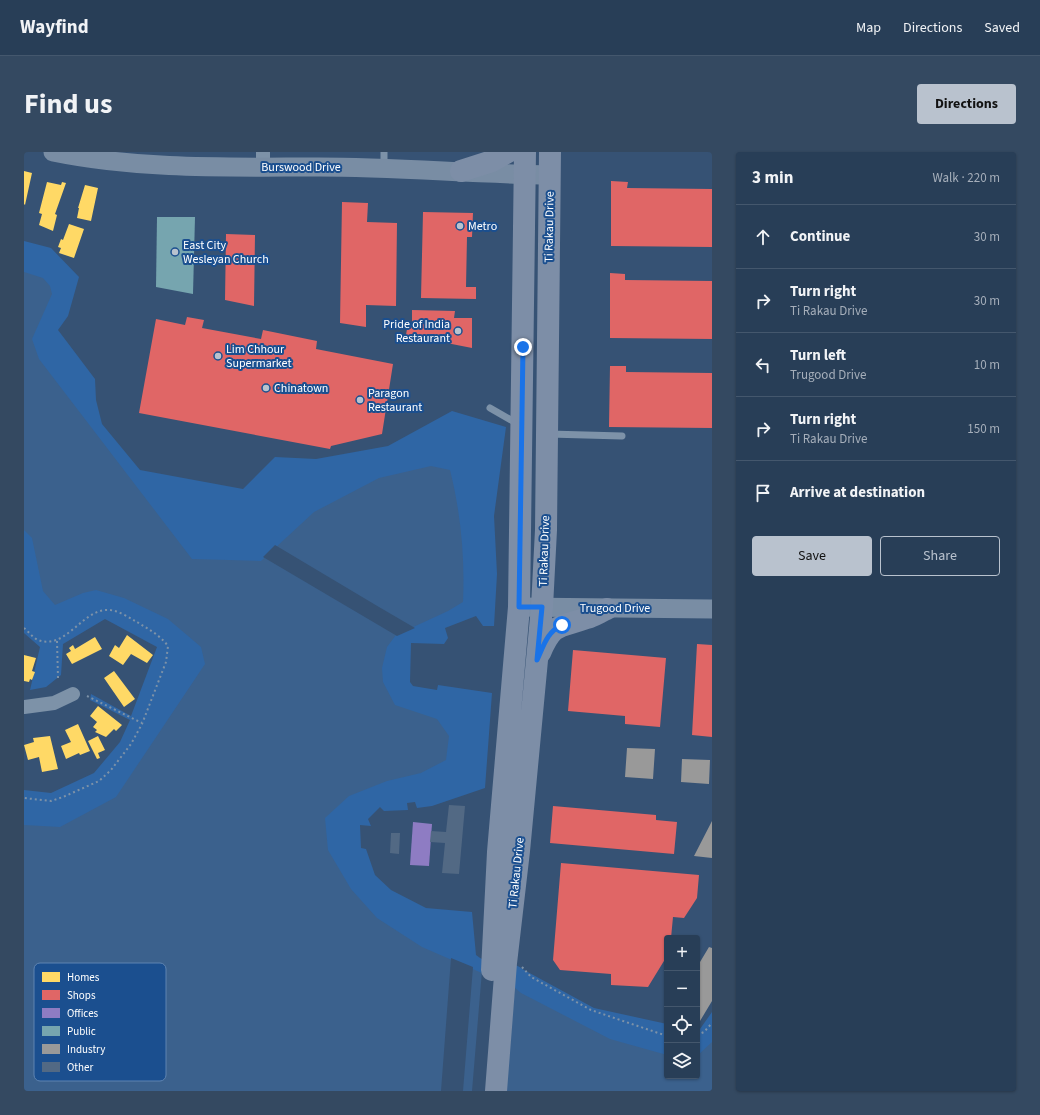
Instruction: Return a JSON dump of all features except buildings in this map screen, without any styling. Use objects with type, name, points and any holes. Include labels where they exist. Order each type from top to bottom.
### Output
[{"type":"main road","points":[[461,171],[492,162],[508,152]]},
{"type":"main road","name":"Ti Rakau Drive","points":[[496,1091],[506,963],[542,607],[546,530],[547,434],[535,347],[525,152]]},
{"type":"main road","name":"Ti Rakau Drive","points":[[481,1091],[506,963],[498,852],[519,607],[522,426],[535,347],[550,175],[550,152]]},
{"type":"main road","points":[[537,660],[547,637],[556,628],[570,622],[587,618],[607,609]]},
{"type":"street","name":"Burswood Drive","points":[[53,152],[93,160],[157,166],[263,160],[384,160],[461,171],[550,175]]},
{"type":"street","name":"Trugood Drive","points":[[519,607],[712,609]]},
{"type":"street","points":[[24,707],[54,703],[72,694]]},
{"type":"lane","points":[[490,408],[522,426]]},
{"type":"lane","points":[[547,434],[622,436]]},
{"type":"path","points":[[24,628],[37,640],[57,641],[94,613],[107,610],[119,612],[162,638],[168,646],[166,662],[142,724],[131,744],[99,781],[64,797],[51,801],[24,798]]},
{"type":"path","points":[[57,641],[58,678]]},
{"type":"path","points":[[88,696],[142,724]]},
{"type":"path","points":[[506,963],[586,1007],[664,1036]]},
{"type":"path","points":[[700,1034],[712,1023]]},
{"type":"shaded area","points":[[24,241],[51,248],[79,277],[68,316],[58,330],[95,379],[96,400],[102,424],[140,470],[243,489],[275,457],[316,459],[388,446],[452,411],[506,427],[494,516],[497,574],[494,626],[483,626],[476,616],[445,628],[448,638],[444,644],[411,643],[410,682],[413,686],[437,690],[438,685],[492,693],[485,788],[432,806],[417,808],[415,802],[407,803],[408,810],[384,811],[380,807],[368,819],[371,826],[360,825],[361,848],[366,849],[375,875],[391,890],[426,908],[472,912],[476,955],[482,959],[518,966],[594,1008],[664,1023],[664,1079],[700,1079],[700,1029],[712,1012],[712,1091],[166,1007],[166,963],[34,963],[34,987],[24,985],[24,790],[51,793],[94,773],[120,742],[130,720],[90,700],[91,694],[131,716],[157,647],[105,619],[63,644],[61,675],[46,687],[30,690],[40,647],[24,633]]},
{"type":"shaded area","points":[[24,272],[43,278],[50,286],[52,294],[32,339],[39,359],[192,559],[261,561],[314,512],[379,478],[431,466],[450,470],[457,503],[461,536],[463,602],[448,611],[396,635],[387,647],[382,668],[383,682],[395,705],[437,719],[449,736],[446,760],[421,773],[387,781],[349,796],[325,818],[328,850],[351,889],[377,918],[422,947],[514,987],[521,993],[610,1039],[664,1054],[664,1079],[700,1079],[700,1053],[712,1042],[712,1091],[24,1091],[24,825],[60,827],[116,797],[205,664],[201,647],[168,619],[124,598],[96,590],[83,593],[55,605],[43,591],[32,538],[24,530]]},
{"type":"pier","points":[[275,545],[415,628],[397,636],[263,557]]},
{"type":"pier","points":[[451,958],[473,967],[463,1091],[441,1091]]},
{"type":"pier","points":[[482,971],[515,985],[506,1091],[472,1091]]},
{"type":"place","name":"Metro","points":[[460,226]]},
{"type":"place","name":"East City Wesleyan Church","points":[[175,252]]},
{"type":"place","name":"Pride of India Restaurant","points":[[458,331]]},
{"type":"place","name":"Lim Chhour Supermarket","points":[[218,356]]},
{"type":"place","name":"Chinatown","points":[[266,388]]},
{"type":"place","name":"Paragon Restaurant","points":[[360,400]]},
{"type":"route","points":[[523,347],[519,607],[542,607],[537,660],[547,637],[556,628],[562,625]]}]
